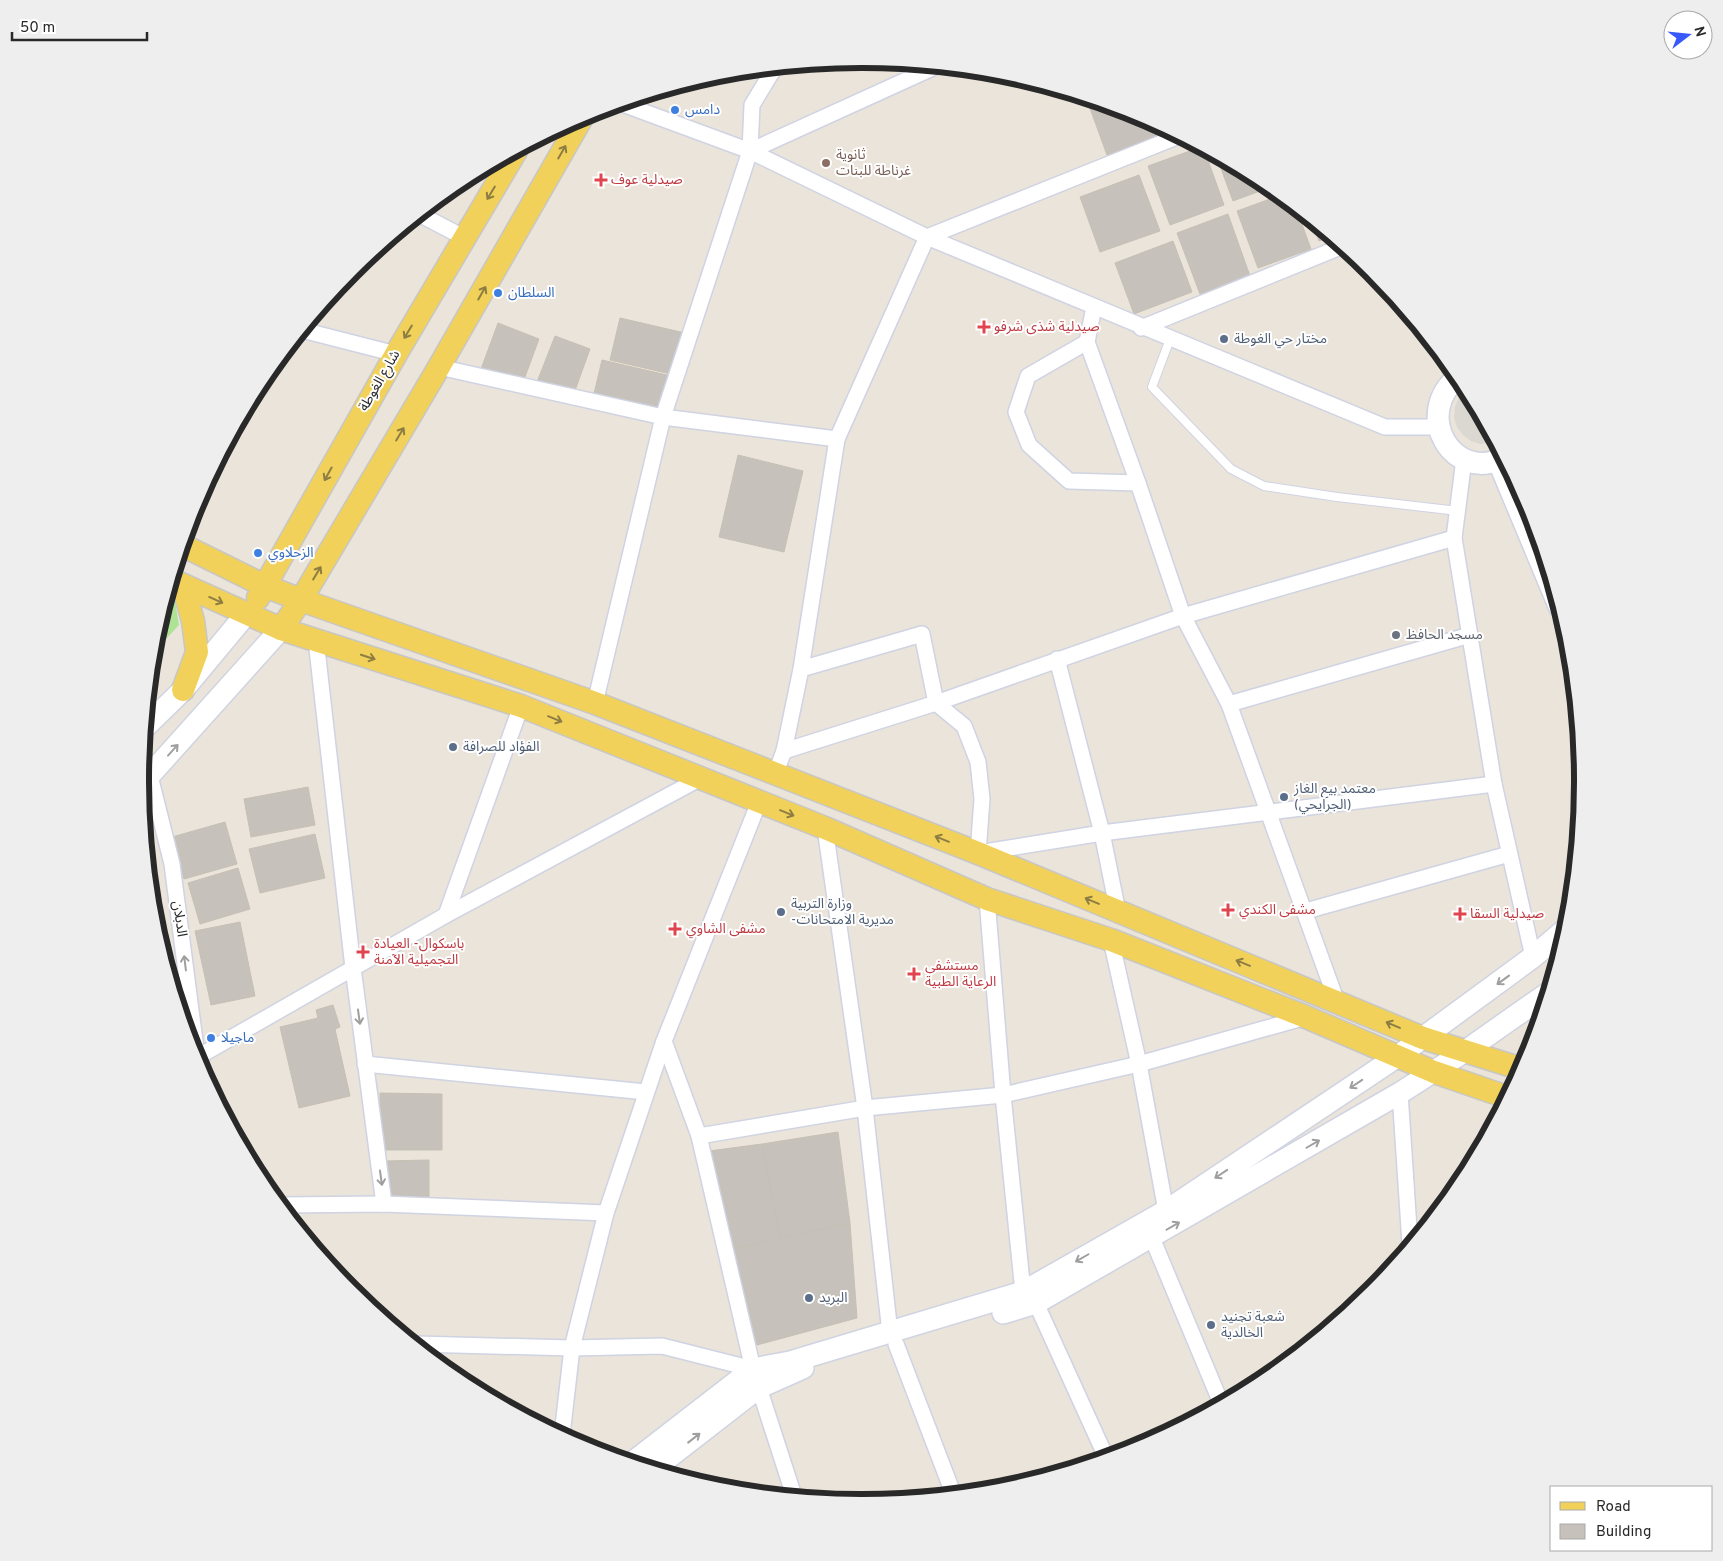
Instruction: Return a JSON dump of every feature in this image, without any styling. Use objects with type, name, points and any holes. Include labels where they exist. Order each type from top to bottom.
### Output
[{"type":"main road","points":[[148,777],[280,629],[301,600],[439,367],[576,128]]},
{"type":"main road","name":"شارع الغوطة","points":[[248,614],[396,354],[511,160]]},
{"type":"main road","points":[[1452,381],[1441,397],[1437,412],[1438,427],[1443,440],[1452,451],[1464,458],[1486,463],[1498,460]]},
{"type":"main road","points":[[187,548],[265,586],[595,703],[776,772],[978,853],[1422,1038],[1514,1067]]},
{"type":"main road","points":[[177,583],[280,629],[521,706],[825,828],[987,899],[1111,940],[1306,1017],[1434,1072],[1501,1095]]},
{"type":"main road","points":[[177,583],[193,621],[197,652],[183,690]]},
{"type":"main road","points":[[151,721],[183,690],[248,614]]},
{"type":"main road","points":[[1030,1298],[1166,1211],[1398,1056],[1533,958],[1557,937]]},
{"type":"main road","points":[[639,1458],[755,1378],[790,1362],[893,1338],[1030,1298],[1152,1238],[1400,1093],[1464,1052],[1540,998]]},
{"type":"main road","points":[[660,1464],[755,1378]]},
{"type":"street","points":[[750,151],[926,71]]},
{"type":"street","points":[[595,703],[663,417],[750,151],[752,105],[771,74]]},
{"type":"street","points":[[629,106],[750,151],[927,237],[1141,328],[1385,427],[1438,427]]},
{"type":"street","points":[[776,772],[784,751],[801,670],[837,439],[927,237],[1172,139]]},
{"type":"street","points":[[425,217],[465,238]]},
{"type":"street","points":[[1141,328],[1337,249]]},
{"type":"street","points":[[1094,308],[1087,342],[1138,483],[1183,616],[1229,704],[1306,911],[1337,1002]]},
{"type":"street","points":[[308,331],[396,354]]},
{"type":"street","points":[[1087,342],[1028,376],[1016,412],[1029,445],[1069,481],[1138,483]]},
{"type":"street","points":[[439,367],[663,417],[837,439]]},
{"type":"street","points":[[1464,458],[1454,538],[1494,784],[1533,958]]},
{"type":"street","points":[[784,751],[936,703],[1183,616],[1454,538]]},
{"type":"street","points":[[801,670],[922,634],[936,703],[964,726],[978,762],[982,798],[978,853],[1102,833],[1494,784]]},
{"type":"street","points":[[1229,704],[1470,635]]},
{"type":"street","points":[[316,640],[353,968],[384,1204]]},
{"type":"street","points":[[1058,660],[1102,833],[1118,912]]},
{"type":"street","points":[[446,915],[521,706]]},
{"type":"street","points":[[204,1056],[446,915],[701,778]]},
{"type":"street","name":"الدبلان","points":[[149,792],[172,864],[193,1027]]},
{"type":"street","points":[[562,1427],[572,1348],[606,1213],[664,1041],[759,802]]},
{"type":"street","points":[[825,828],[864,1108],[893,1338],[951,1487]]},
{"type":"street","points":[[1306,911],[1509,854]]},
{"type":"street","points":[[987,899],[1003,1095],[1030,1298],[1103,1451]]},
{"type":"street","points":[[1111,940],[1139,1064],[1166,1211]]},
{"type":"street","points":[[699,1136],[864,1108],[1003,1095],[1139,1064],[1306,1017]]},
{"type":"street","points":[[664,1041],[699,1136],[755,1378],[792,1490]]},
{"type":"street","points":[[365,1064],[646,1092]]},
{"type":"street","points":[[1400,1093],[1410,1237]]},
{"type":"street","points":[[289,1205],[384,1204],[606,1213]]},
{"type":"street","points":[[1152,1238],[1219,1397]]},
{"type":"street","points":[[425,1344],[572,1348],[662,1346],[755,1378]]},
{"type":"lane","points":[[1170,339],[1152,388],[1232,469],[1264,486],[1337,497],[1458,511]]},
{"type":"green space","points":[[173,595],[174,595],[179,625],[162,644]]},
{"type":"shaded area","points":[[1461,395],[1489,443],[1480,444],[1471,441],[1457,427],[1454,418],[1455,407]]},
{"type":"building","points":[[1089,104],[1162,134],[1107,155]]},
{"type":"building","points":[[1193,150],[1207,157],[1224,205],[1170,225],[1148,166]]},
{"type":"building","points":[[1219,164],[1262,190],[1233,201]]},
{"type":"building","points":[[1139,175],[1160,231],[1100,252],[1080,197]]},
{"type":"building","points":[[1272,198],[1300,218],[1311,249],[1258,268],[1237,211]]},
{"type":"building","points":[[1228,214],[1250,276],[1200,294],[1177,233]]},
{"type":"building","points":[[1315,231],[1326,239],[1319,241]]},
{"type":"building","points":[[1173,241],[1192,292],[1134,314],[1115,263]]},
{"type":"building","points":[[620,318],[685,333],[675,375],[610,360]]},
{"type":"building","points":[[498,323],[539,339],[522,385],[481,369]]},
{"type":"building","points":[[555,336],[590,349],[573,396],[537,382]]},
{"type":"building","points":[[602,360],[671,376],[662,414],[593,398]]},
{"type":"building","points":[[738,455],[803,471],[784,552],[719,537]]},
{"type":"building","points":[[308,787],[315,825],[251,837],[244,799]]},
{"type":"building","points":[[225,822],[237,864],[184,879],[172,837]]},
{"type":"building","points":[[315,834],[325,878],[260,893],[249,849]]},
{"type":"building","points":[[238,868],[250,909],[200,924],[188,883]]},
{"type":"building","points":[[240,922],[255,996],[211,1005],[195,931]]},
{"type":"building","points":[[333,1005],[340,1027],[335,1029],[350,1096],[299,1108],[280,1027],[318,1018],[316,1010]]},
{"type":"building","points":[[380,1093],[442,1094],[442,1150],[380,1150]]},
{"type":"building","points":[[838,1132],[850,1223],[780,1239],[762,1144]]},
{"type":"building","points":[[762,1144],[780,1239],[732,1249],[709,1151]]},
{"type":"building","points":[[429,1160],[429,1201],[386,1202],[385,1161]]},
{"type":"building","points":[[850,1223],[857,1318],[757,1345],[732,1249]]},
{"type":"place","name":"دامس","points":[[675,110]]},
{"type":"place","name":"ثانوية غرناطة للبنات","points":[[826,163]]},
{"type":"place","name":"صيدلية عوف","points":[[601,180]]},
{"type":"place","name":"السلطان","points":[[498,293]]},
{"type":"place","name":"صيدلية شذى شرفو","points":[[984,327]]},
{"type":"place","name":"مختار حي الغوطة","points":[[1224,339]]},
{"type":"place","name":"الزحلاوي","points":[[258,553]]},
{"type":"place","name":"مسجد الحافظ","points":[[1396,635]]},
{"type":"place","name":"الفؤاد للصرافة","points":[[453,747]]},
{"type":"place","name":"معتمد بيع الغاز (الجرايحي)","points":[[1284,797]]},
{"type":"place","name":"مشفى الكندي","points":[[1228,910]]},
{"type":"place","name":"وزارة التربية -مديرية الامتحانات","points":[[781,912]]},
{"type":"place","name":"صيدلية السقا","points":[[1460,914]]},
{"type":"place","name":"مشفى الشاوي","points":[[675,929]]},
{"type":"place","name":"باسكوال- العيادة التجميلية الآمنة","points":[[363,952]]},
{"type":"place","name":"مستشفى الرعاية الطبية","points":[[914,974]]},
{"type":"place","name":"ماجيلا","points":[[211,1038]]},
{"type":"place","name":"البريد","points":[[809,1298]]},
{"type":"place","name":"شعبة تجنيد الخالدية","points":[[1211,1325]]}]
